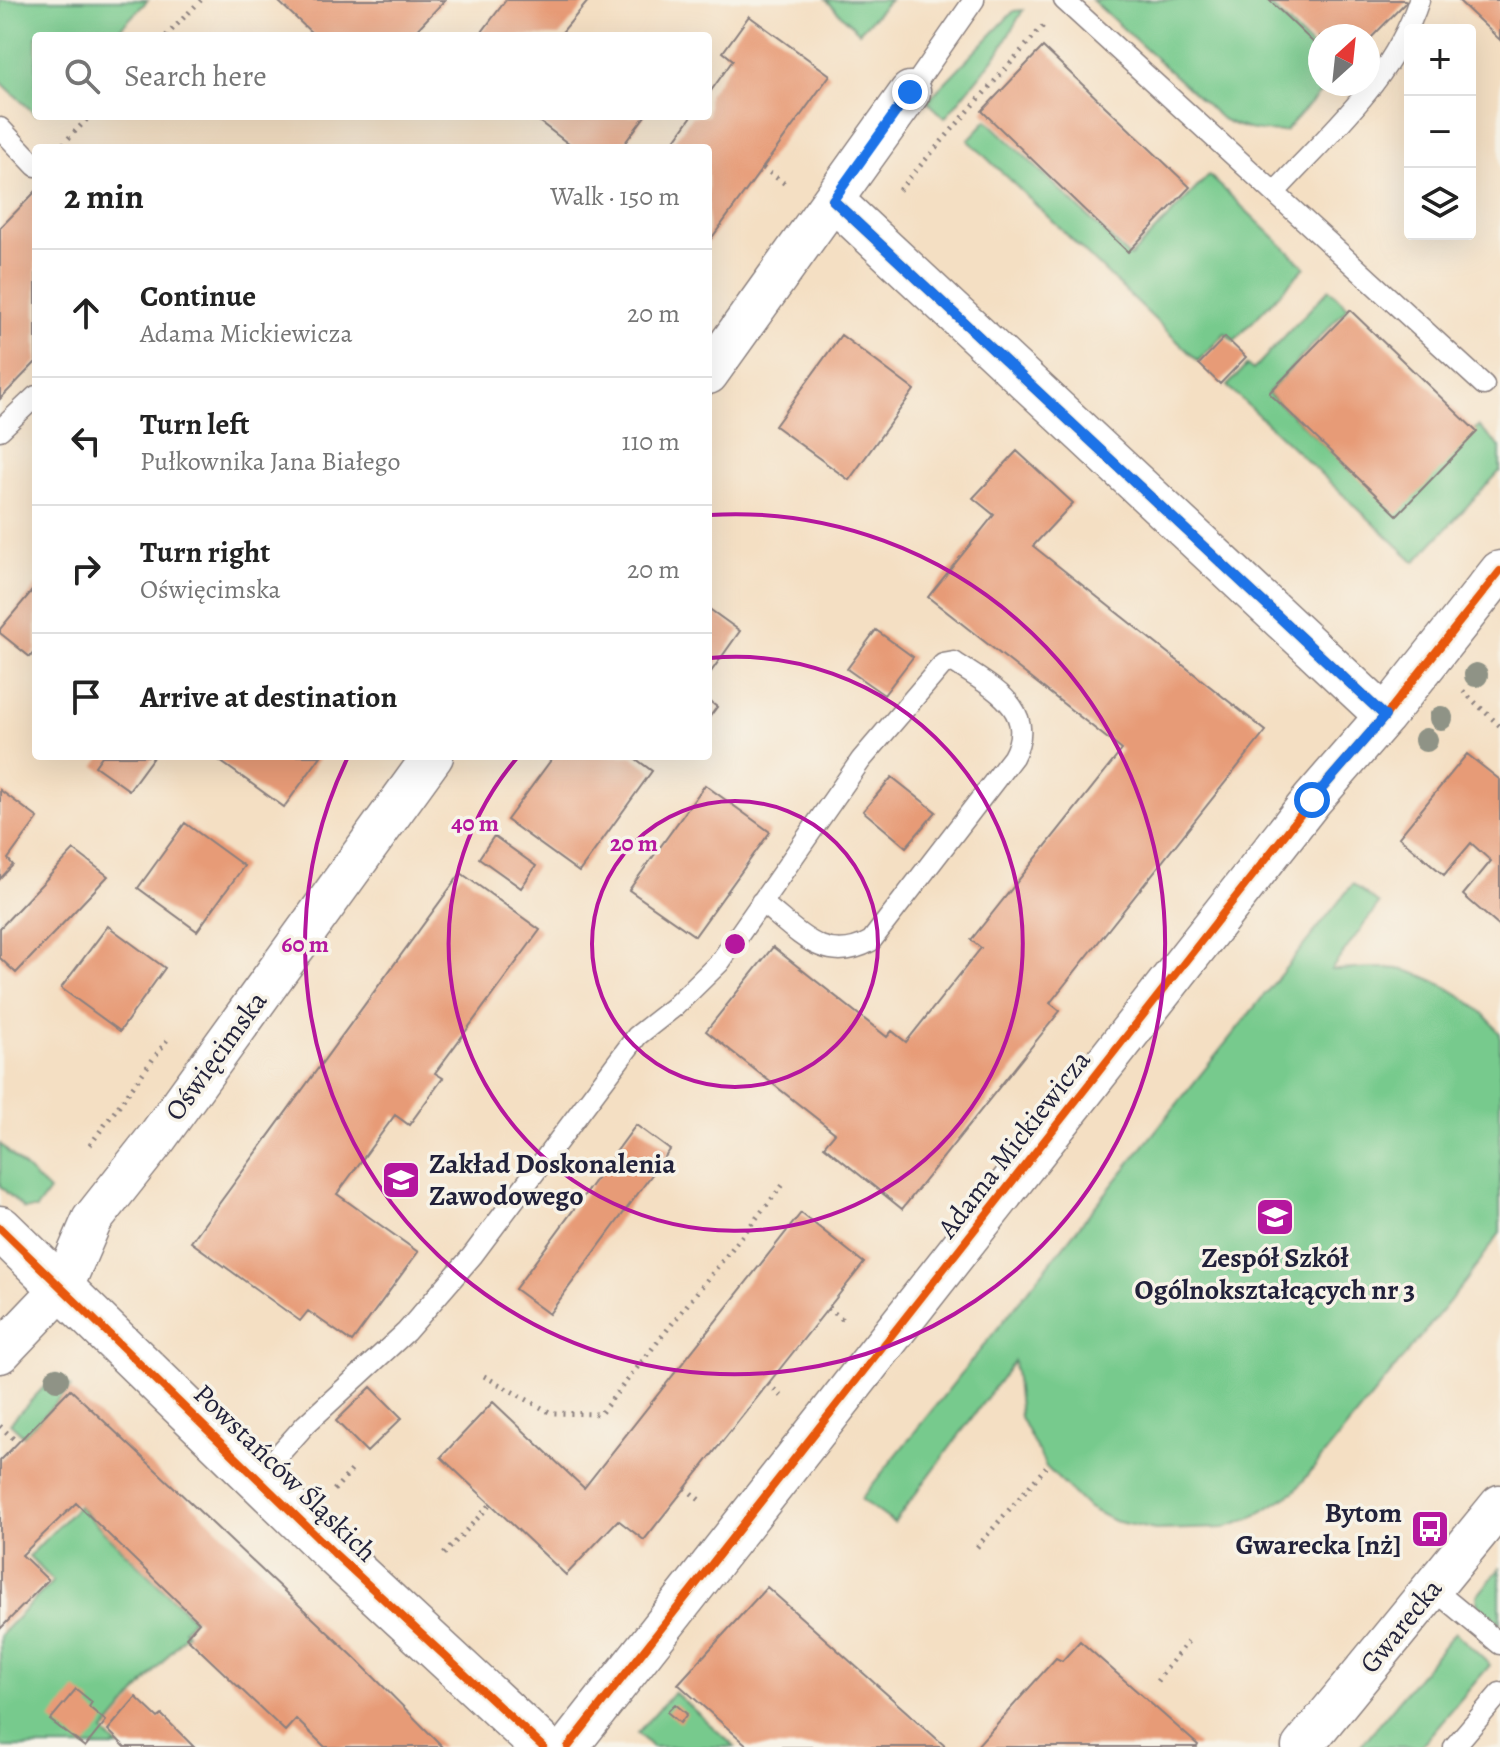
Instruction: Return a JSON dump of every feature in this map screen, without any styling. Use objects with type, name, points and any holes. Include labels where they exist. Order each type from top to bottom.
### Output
[{"type":"street","points":[[712,367],[814,196],[910,92]]},
{"type":"street","points":[[814,196],[1385,716]]},
{"type":"street","name":"Adama Mickiewicza","points":[[568,1747],[1319,791],[1385,716],[1500,571]]},
{"type":"street","name":"Oświęcimska","points":[[0,1353],[63,1287],[92,1220],[156,1139],[430,760]]},
{"type":"street","name":"Powstańców Śląskich","points":[[0,1228],[257,1479],[543,1747]]},
{"type":"street","name":"Gwarecka","points":[[1302,1747],[1500,1505]]},
{"type":"lane","points":[[910,92],[974,0]]},
{"type":"lane","points":[[1276,191],[1393,61],[1408,34],[1419,0]]},
{"type":"lane","points":[[1065,1],[1276,191],[1484,385]]},
{"type":"lane","points":[[0,128],[32,162]]},
{"type":"lane","points":[[0,430],[32,400]]},
{"type":"lane","points":[[257,1479],[306,1424],[425,1310],[472,1256],[637,1036],[674,1007],[720,962],[761,902],[861,760],[943,664],[954,662],[995,690],[1020,716],[1024,737],[1013,757],[871,941],[851,952],[822,949],[761,902]]},
{"type":"lane","points":[[1432,1588],[1500,1644]]},
{"type":"lane","points":[[1454,1747],[1500,1693]]},
{"type":"path","points":[[170,32],[201,0]]},
{"type":"path","points":[[895,195],[1065,1]]},
{"type":"path","points":[[63,144],[86,120]]},
{"type":"path","points":[[763,168],[814,196]]},
{"type":"path","points":[[1481,709],[1500,726]]},
{"type":"path","points":[[484,1376],[551,1413],[600,1414],[786,1181]]},
{"type":"path","points":[[0,1426],[18,1443]]},
{"type":"path","points":[[977,1547],[1046,1467]]},
{"type":"path","points":[[444,1554],[491,1504]]},
{"type":"path","points":[[1157,1681],[1190,1639]]},
{"type":"green space","points":[[0,0],[148,0],[117,32],[32,32],[32,111],[0,81]]},
{"type":"green space","points":[[826,0],[890,0],[859,32]]},
{"type":"green space","points":[[1092,0],[1265,0],[1308,43],[1308,96],[1317,96],[1285,131],[1260,131],[1222,119]]},
{"type":"green space","points":[[1023,10],[999,52],[945,118],[927,101],[1014,11]]},
{"type":"green space","points":[[987,120],[1130,257],[1209,175],[1305,267],[1234,341],[1225,333],[1198,361],[968,140]]},
{"type":"green space","points":[[1329,289],[1348,307],[1268,393],[1397,513],[1478,426],[1500,447],[1500,471],[1415,562],[1227,386],[1247,365],[1253,370]]},
{"type":"green space","points":[[1353,884],[1379,904],[1331,970],[1390,968],[1421,975],[1447,987],[1472,1004],[1500,1034],[1500,1233],[1466,1281],[1295,1491],[1250,1519],[1224,1528],[1155,1530],[1114,1521],[1087,1507],[1046,1467],[1020,1417],[1014,1361],[894,1523],[861,1499]]},
{"type":"green space","points":[[0,1144],[49,1191],[36,1209],[24,1209],[0,1186]]},
{"type":"green space","points":[[56,1374],[71,1387],[24,1436],[10,1423]]},
{"type":"green space","points":[[78,1506],[193,1619],[184,1629],[187,1633],[104,1732],[119,1747],[0,1747],[0,1635],[53,1581],[29,1556]]},
{"type":"green space","points":[[1500,1568],[1500,1624],[1477,1604],[1477,1596]]},
{"type":"green space","points":[[1455,1632],[1490,1665],[1420,1747],[1360,1747]]},
{"type":"green space","points":[[674,1692],[735,1747],[652,1747],[637,1733]]},
{"type":"building","points":[[277,0],[445,0],[415,32],[311,32]]},
{"type":"building","points":[[506,0],[589,0],[562,32],[482,32]]},
{"type":"building","points":[[1269,0],[1407,1],[1380,29],[1380,24],[1308,24],[1308,37]]},
{"type":"building","points":[[1458,0],[1500,0],[1500,40]]},
{"type":"building","points":[[749,16],[830,75],[712,237],[712,144],[672,144],[689,120],[712,120],[712,89],[733,60],[723,52]]},
{"type":"building","points":[[1043,47],[1190,187],[1128,252],[982,111]]},
{"type":"building","points":[[537,120],[642,120],[624,144],[569,144]]},
{"type":"building","points":[[32,195],[32,366],[0,399],[0,228]]},
{"type":"building","points":[[1350,310],[1477,432],[1397,515],[1269,393]]},
{"type":"building","points":[[841,335],[914,390],[849,480],[775,426]]},
{"type":"building","points":[[1225,337],[1246,357],[1220,384],[1199,364]]},
{"type":"building","points":[[1017,451],[1073,503],[1033,546],[1266,731],[1050,1003],[1060,1011],[902,1209],[824,1146],[835,1133],[706,1031],[773,947],[887,1037],[892,1031],[906,1042],[981,948],[971,940],[1122,750],[928,597],[994,515],[973,498]]},
{"type":"building","points":[[32,591],[30,657],[0,633],[0,629]]},
{"type":"building","points":[[712,611],[740,631],[712,670]]},
{"type":"building","points":[[876,630],[913,657],[884,695],[847,669]]},
{"type":"building","points":[[1467,754],[1500,780],[1500,927],[1463,895],[1491,861],[1471,843],[1444,875],[1399,837]]},
{"type":"building","points":[[99,760],[151,760],[129,790],[95,766]]},
{"type":"building","points":[[219,760],[318,760],[284,807]]},
{"type":"building","points":[[551,760],[637,760],[652,771],[579,872],[507,820]]},
{"type":"building","points":[[892,777],[936,812],[906,847],[863,811]]},
{"type":"building","points":[[705,785],[770,832],[695,936],[629,890]]},
{"type":"building","points":[[0,790],[38,818],[8,859],[13,865],[0,879]]},
{"type":"building","points":[[185,823],[244,866],[197,931],[138,888]]},
{"type":"building","points":[[494,836],[536,866],[521,888],[479,858]]},
{"type":"building","points":[[74,850],[108,876],[16,973],[0,958],[0,928]]},
{"type":"building","points":[[461,873],[540,930],[435,1073],[443,1078],[409,1125],[395,1115],[337,1194],[418,1252],[352,1342],[308,1311],[300,1321],[191,1242]]},
{"type":"building","points":[[108,926],[165,968],[120,1031],[61,988]]},
{"type":"building","points":[[636,1125],[670,1150],[549,1314],[515,1289]]},
{"type":"building","points":[[801,1213],[864,1263],[644,1540],[618,1520],[566,1575],[441,1457],[493,1402],[584,1488]]},
{"type":"building","points":[[371,1387],[402,1418],[367,1452],[336,1421]]},
{"type":"building","points":[[70,1389],[354,1657],[443,1747],[325,1747],[296,1719],[285,1731],[186,1637],[199,1622],[76,1503],[22,1555],[48,1580],[0,1629],[0,1461]]},
{"type":"building","points":[[767,1587],[946,1747],[749,1747],[678,1684]]},
{"type":"building","points":[[1080,1641],[1197,1747],[976,1747],[1056,1658],[1062,1661]]},
{"type":"building","points":[[76,1689],[92,1702],[89,1707],[106,1721],[85,1747],[50,1720]]},
{"type":"building","points":[[136,1697],[158,1718],[162,1715],[194,1747],[125,1747],[108,1730]]},
{"type":"building","points":[[675,1704],[687,1714],[680,1723],[667,1712]]},
{"type":"cycle path","points":[[833,200],[1385,716]]},
{"type":"cycle path","points":[[568,1747],[1312,800],[1385,716],[1500,571]]},
{"type":"cycle path","points":[[0,1228],[334,1553],[543,1747]]},
{"type":"place","name":"Zakład Doskonalenia Zawodowego","points":[[401,1180]]},
{"type":"place","name":"Zespół Szkół Ogólnokształcących nr 3","points":[[1275,1217]]},
{"type":"place","name":"Bytom Gwarecka [nż]","points":[[1430,1529]]},
{"type":"route","points":[[910,92],[833,200],[1385,716],[1312,800]]}]
